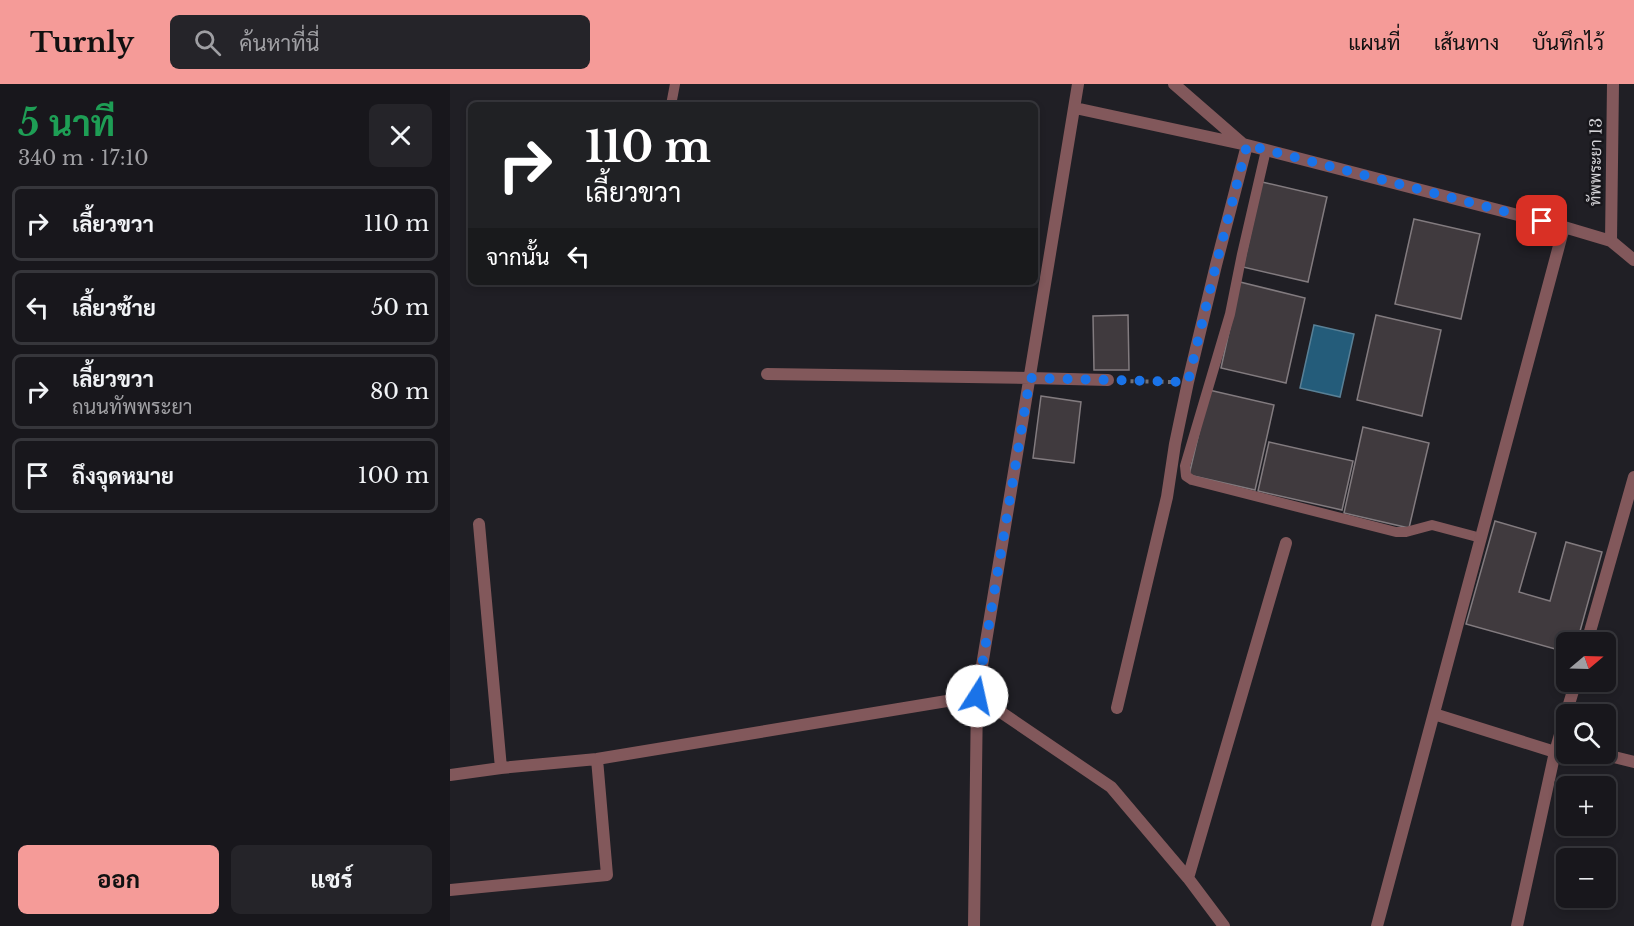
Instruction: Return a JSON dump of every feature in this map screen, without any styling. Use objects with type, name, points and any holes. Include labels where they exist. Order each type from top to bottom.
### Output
[{"type":"street","points":[[974,926],[977,696],[1078,84]]},
{"type":"street","points":[[1174,84],[1245,144]]},
{"type":"street","name":"ทัพพระยา 13","points":[[1611,241],[1613,84]]},
{"type":"street","points":[[1075,108],[1245,144],[1564,227],[1611,241],[1634,260]]},
{"type":"street","points":[[1117,708],[1167,497],[1188,382],[1245,144]]},
{"type":"street","points":[[1377,926],[1564,227]]},
{"type":"street","points":[[767,374],[1107,380]]},
{"type":"street","points":[[1590,632],[1634,477]]},
{"type":"street","points":[[479,524],[501,768]]},
{"type":"street","points":[[1188,878],[1286,543]]},
{"type":"street","points":[[450,775],[597,759],[977,696],[1111,787],[1188,878],[1220,924]]},
{"type":"street","points":[[1434,714],[1556,746]]},
{"type":"street","points":[[1616,758],[1634,762]]},
{"type":"street","points":[[450,890],[607,874],[597,759]]},
{"type":"street","points":[[1517,926],[1556,764]]},
{"type":"lane","points":[[672,102],[675,84]]},
{"type":"lane","points":[[1266,150],[1230,314],[1185,466],[1186,476],[1192,480],[1396,532],[1406,532],[1432,525],[1481,537]]},
{"type":"path","points":[[1107,380],[1188,382]]},
{"type":"water","points":[[1314,325],[1354,334],[1340,397],[1300,388]]},
{"type":"building","points":[[1262,182],[1327,197],[1308,282],[1243,267]]},
{"type":"building","points":[[1414,219],[1480,234],[1461,319],[1395,304]]},
{"type":"building","points":[[1240,282],[1305,298],[1286,383],[1221,368]]},
{"type":"building","points":[[1128,315],[1129,370],[1094,370],[1093,316]]},
{"type":"building","points":[[1376,315],[1441,330],[1422,416],[1357,400]]},
{"type":"building","points":[[1209,390],[1274,405],[1255,490],[1189,475]]},
{"type":"building","points":[[1041,396],[1081,402],[1074,463],[1033,458]]},
{"type":"building","points":[[1363,427],[1429,443],[1409,528],[1344,513]]},
{"type":"building","points":[[1269,442],[1353,461],[1342,510],[1258,491]]},
{"type":"building","points":[[1495,521],[1536,533],[1519,592],[1550,601],[1566,542],[1602,552],[1580,632],[1556,632],[1556,649],[1466,624]]},
{"type":"route","points":[[977,696],[1030,378],[1188,382],[1229,209],[1247,145],[1542,221]]}]
